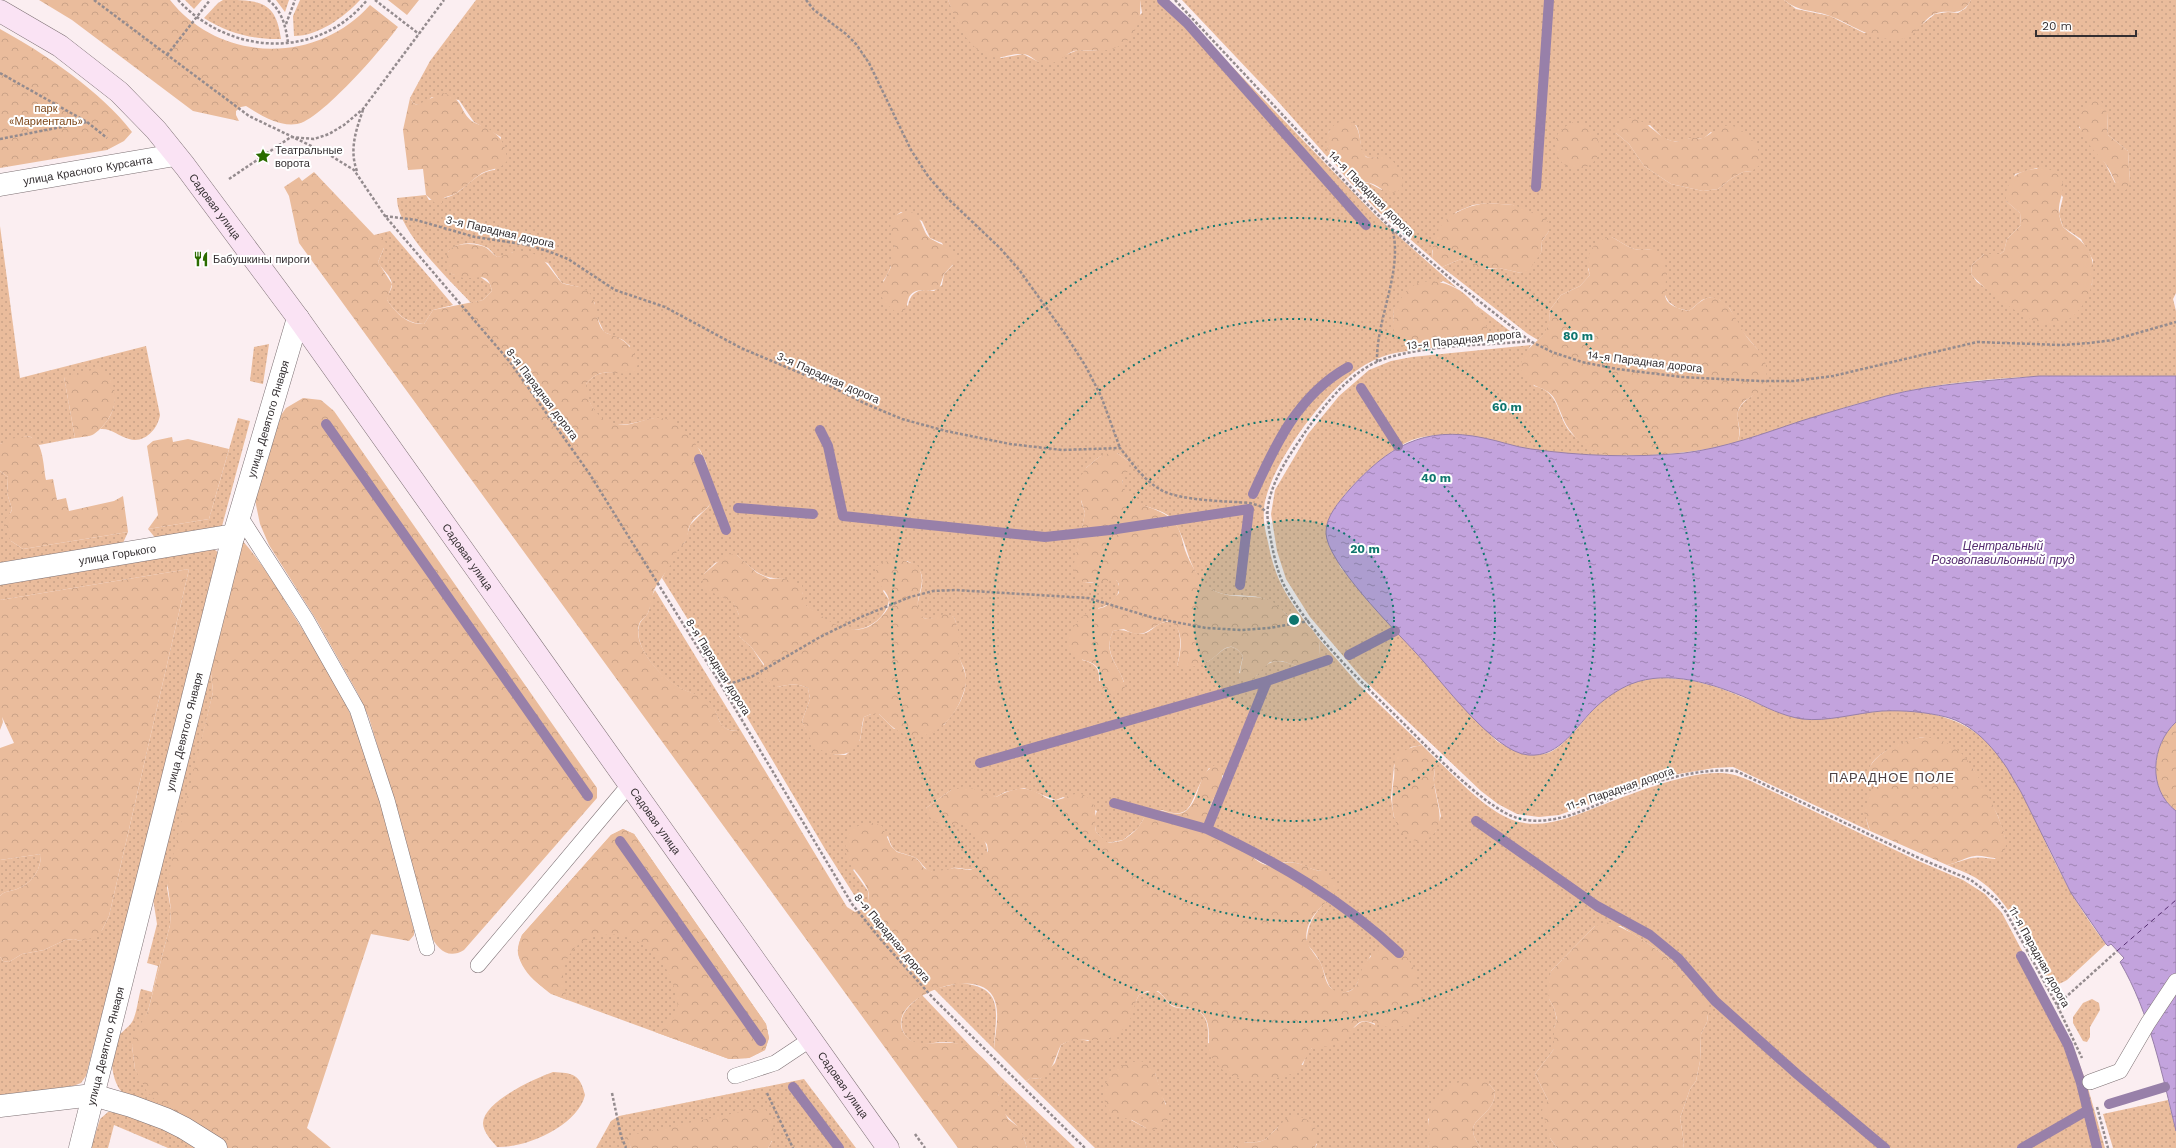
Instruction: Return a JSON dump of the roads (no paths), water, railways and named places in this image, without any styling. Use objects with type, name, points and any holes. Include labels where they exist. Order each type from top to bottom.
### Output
[{"type":"main road","name":"Садовая улица","points":[[0,12],[60,46],[119,92],[156,130],[175,155],[190,171],[298,318],[888,1148]]},
{"type":"street","name":"улица Красного Курсанта","points":[[0,185],[175,155]]},
{"type":"street","name":"улица Девятого Января","points":[[80,1148],[237,525],[298,318]]},
{"type":"street","name":"улица Горького","points":[[0,574],[237,525]]},
{"type":"street","points":[[0,1106],[93,1095],[131,1106],[166,1119],[184,1128],[216,1148]]},
{"type":"lane","points":[[237,525],[306,619],[358,709],[387,800],[427,948]]},
{"type":"lane","points":[[478,966],[629,785]]},
{"type":"lane","points":[[2090,1082],[2120,1071],[2148,1023],[2176,981]]},
{"type":"lane","points":[[735,1076],[775,1063],[811,1039]]},
{"type":"water","name":"Центральный Розовопавильонный пруд","points":[[2039,376],[2176,376],[2176,722],[2161,743],[2157,754],[2156,767],[2160,791],[2167,802],[2176,811],[2176,1131],[2154,1044],[2139,1002],[2120,962],[2124,958],[2111,944],[2108,946],[2106,944],[2071,893],[2021,792],[2007,768],[1988,744],[1973,730],[1956,720],[1946,717],[1906,711],[1882,711],[1812,720],[1795,718],[1721,688],[1691,680],[1661,678],[1631,684],[1605,699],[1589,714],[1567,739],[1550,751],[1540,755],[1528,755],[1514,751],[1499,742],[1468,713],[1363,595],[1348,577],[1337,560],[1329,545],[1326,532],[1328,520],[1341,499],[1363,475],[1393,451],[1408,443],[1425,437],[1462,435],[1490,439],[1525,448],[1588,455],[1665,455],[1699,451],[1729,444],[1758,436],[1822,414],[1886,396],[1924,388],[1962,383]]},
{"type":"waterway","points":[[1162,0],[1187,23],[1366,225]]},
{"type":"waterway","points":[[1536,187],[1549,0]]},
{"type":"waterway","points":[[1253,494],[1270,457],[1290,423],[1315,392],[1330,378],[1348,367]]},
{"type":"waterway","points":[[1361,388],[1398,446]]},
{"type":"waterway","points":[[326,424],[588,796]]},
{"type":"waterway","points":[[820,430],[828,446],[843,516],[1045,537],[1110,530],[1249,509],[1240,585]]},
{"type":"waterway","points":[[699,459],[726,530]]},
{"type":"waterway","points":[[738,508],[813,514]]},
{"type":"waterway","points":[[1349,655],[1395,631]]},
{"type":"waterway","points":[[980,763],[1267,681],[1328,660]]},
{"type":"waterway","points":[[1114,803],[1207,829],[1267,681]]},
{"type":"waterway","points":[[1476,821],[1597,906],[1650,935],[1678,958],[1715,1001],[1798,1075],[1885,1148]]},
{"type":"waterway","points":[[1207,829],[1259,855],[1332,899],[1378,934],[1399,953]]},
{"type":"waterway","points":[[620,841],[761,1041]]},
{"type":"waterway","points":[[2021,956],[2068,1045],[2081,1083],[2097,1148]]},
{"type":"waterway","points":[[793,1087],[839,1148]]},
{"type":"waterway","points":[[2109,1104],[2165,1087]]},
{"type":"waterway","points":[[2022,1148],[2088,1110]]},
{"type":"place","name":"Театральные ворота","points":[[263,156]]},
{"type":"place","name":"Бабушкины пироги","points":[[201,259]]},
{"type":"district","name":"ПАРАДНОЕ ПОЛЕ","points":[[1892,777]]},
{"type":"park label","name":"парк «Мариенталь»","points":[[46,114]]}]
